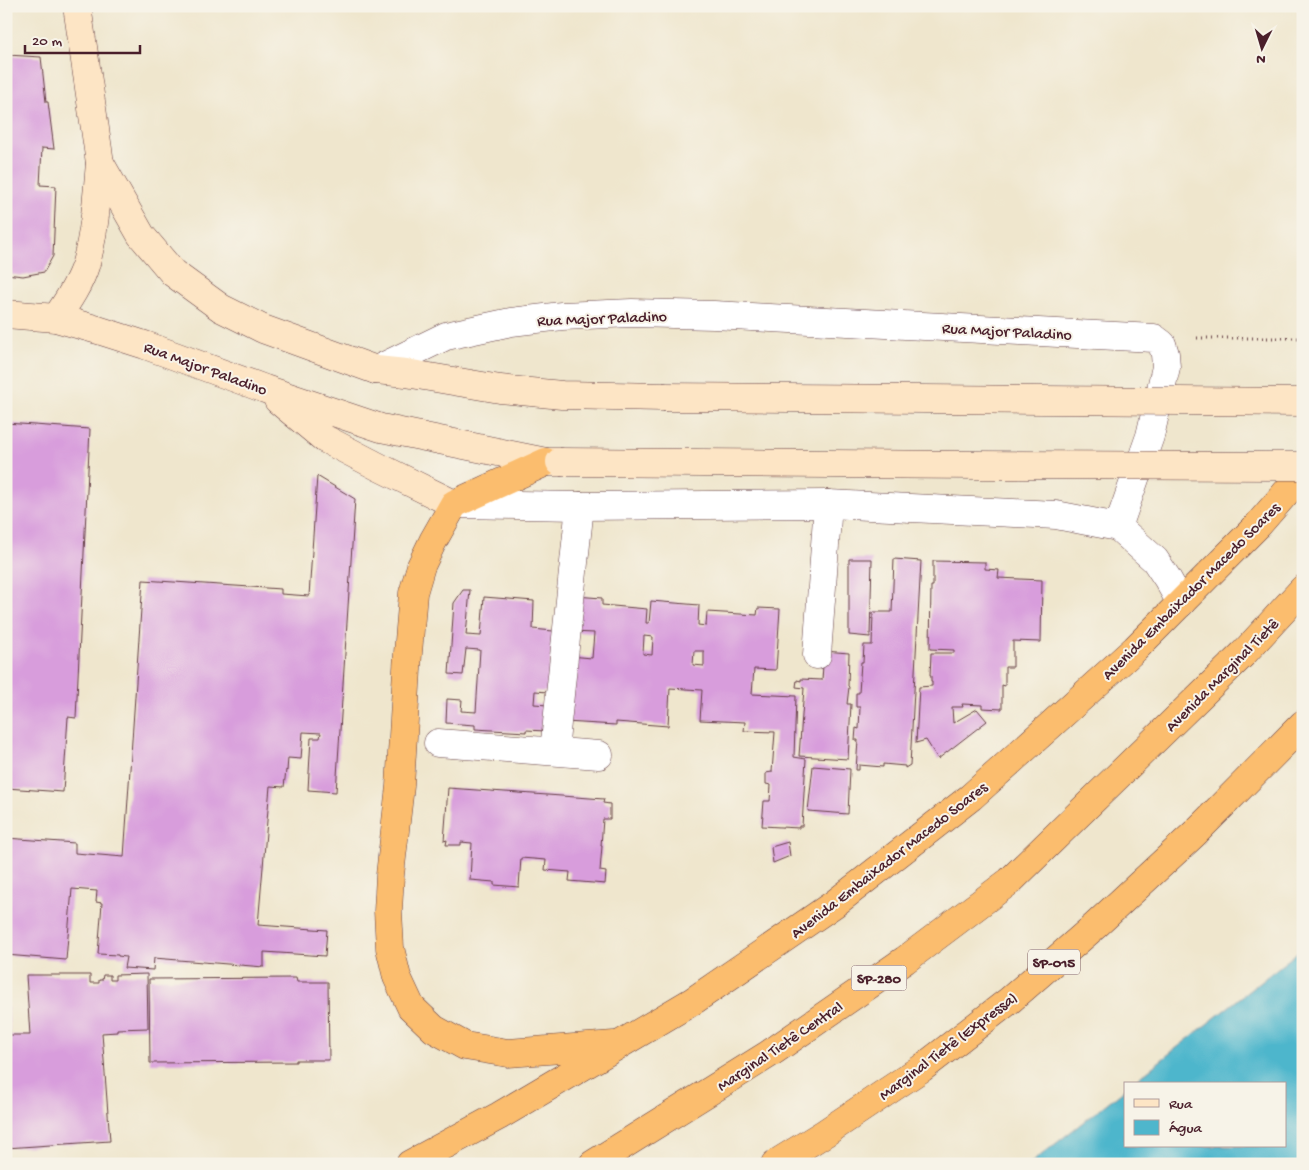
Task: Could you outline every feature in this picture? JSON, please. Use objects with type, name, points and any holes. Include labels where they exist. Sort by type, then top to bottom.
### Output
[{"type":"highway","points":[[553,462],[454,504],[421,566],[413,593],[408,653],[400,786],[390,875],[388,911],[390,948],[397,977],[411,1007],[434,1030],[465,1046],[508,1053],[620,1044]]},
{"type":"highway","name":"Avenida Embaixador Macedo Soares","points":[[410,1164],[500,1116],[693,1001],[834,904],[971,797],[1135,649],[1258,525],[1303,473]]},
{"type":"highway","name":"Avenida Marginal Tietê","points":[[1137,758],[1243,654],[1303,589]]},
{"type":"highway","name":"Marginal Tietê (Expressa)","points":[[775,1164],[922,1068],[1010,1000],[1096,926],[1194,834],[1303,724]]},
{"type":"highway","name":"Marginal Tietê Central","points":[[593,1164],[769,1054],[920,948],[1010,881],[1137,758]]},
{"type":"main road","points":[[56,318],[72,294],[86,264],[96,210],[100,163],[77,6]]},
{"type":"main road","points":[[100,163],[142,235],[173,273],[221,308],[263,329],[376,370],[406,373],[500,389],[562,396],[1303,402]]},
{"type":"main road","name":"Rua Major Paladino","points":[[6,314],[56,318],[145,345],[265,389],[381,428],[553,462],[1303,466]]},
{"type":"main road","points":[[265,389],[325,439],[379,468],[454,504]]},
{"type":"street","name":"Rua Major Paladino","points":[[376,370],[446,336],[511,322],[562,316],[614,314],[714,315],[1154,338]]},
{"type":"street","points":[[1118,527],[1150,436],[1166,367],[1162,344],[1154,338]]},
{"type":"street","points":[[454,504],[580,506],[828,504],[1056,515],[1118,527],[1155,560],[1181,602]]},
{"type":"street","points":[[816,656],[828,504]]},
{"type":"street","points":[[554,751],[580,506]]},
{"type":"street","points":[[438,742],[599,755]]},
{"type":"path","points":[[1154,338],[1303,338]]},
{"type":"water","points":[[1303,946],[1303,1164],[1030,1164],[1124,1090],[1124,1148],[1286,1148],[1286,1082],[1134,1082],[1293,956]]},
{"type":"building","points":[[7,55],[41,57],[54,149],[42,148],[40,185],[56,186],[53,256],[44,272],[23,276],[6,274],[6,99],[9,100]]},
{"type":"building","points":[[6,423],[90,429],[76,718],[68,717],[63,792],[6,788]]},
{"type":"building","points":[[317,476],[355,499],[336,792],[308,790],[311,738],[320,738],[321,733],[303,732],[301,759],[288,758],[284,787],[270,786],[258,925],[327,930],[325,956],[264,952],[264,967],[154,958],[153,970],[124,968],[126,957],[98,954],[102,903],[96,902],[97,891],[72,889],[66,960],[6,955],[6,838],[75,843],[75,853],[124,857],[143,580],[281,589],[281,594],[309,596]]},
{"type":"building","points":[[849,559],[872,559],[870,637],[849,635]]},
{"type":"building","points":[[894,559],[921,561],[910,765],[905,768],[905,766],[883,764],[883,767],[859,765],[859,770],[856,770],[858,740],[855,740],[856,728],[859,729],[860,707],[856,707],[856,693],[859,693],[864,645],[872,645],[873,612],[892,612]]},
{"type":"building","points":[[933,561],[985,562],[985,569],[999,570],[998,578],[1042,580],[1041,642],[1013,641],[1013,667],[1005,667],[1005,686],[1002,685],[1002,709],[962,704],[963,707],[952,707],[953,723],[977,709],[987,721],[938,759],[926,740],[916,743],[919,687],[932,686],[930,676],[931,653],[954,653],[954,650],[930,649]]},
{"type":"building","points":[[463,590],[470,590],[466,635],[481,636],[484,597],[534,601],[533,629],[553,631],[548,692],[535,691],[534,704],[548,705],[546,731],[526,730],[526,732],[475,729],[475,725],[446,723],[447,699],[462,700],[461,711],[476,712],[480,650],[466,649],[463,675],[449,674],[454,603]]},
{"type":"building","points":[[575,596],[602,598],[602,605],[647,609],[646,623],[649,623],[651,601],[699,605],[698,625],[706,626],[707,612],[757,615],[758,608],[780,609],[776,670],[754,669],[752,694],[796,696],[794,757],[806,759],[802,826],[799,826],[799,828],[762,826],[764,801],[770,801],[771,785],[766,784],[766,773],[772,772],[775,732],[744,731],[745,722],[700,720],[702,690],[670,688],[668,726],[616,722],[616,725],[565,722],[570,656],[592,658],[594,633],[573,632]],"holes":[[[644,636],[653,637],[652,655],[643,654]],[[694,651],[704,651],[704,666],[693,665]]]},
{"type":"building","points":[[824,651],[849,653],[847,704],[851,704],[848,759],[799,756],[804,688],[796,687],[797,680],[822,680]]},
{"type":"building","points":[[813,766],[850,769],[848,814],[808,811]]},
{"type":"building","points":[[448,788],[604,799],[603,803],[610,804],[610,819],[603,819],[601,846],[600,871],[606,872],[605,884],[569,881],[570,872],[545,870],[546,860],[521,858],[519,887],[494,885],[494,882],[470,880],[472,843],[461,842],[461,845],[446,845],[447,840],[444,841]]},
{"type":"building","points":[[788,842],[790,856],[773,863],[771,847]]},
{"type":"building","points":[[147,974],[148,1028],[117,1029],[117,1032],[102,1033],[110,1141],[6,1148],[6,1008],[8,1008],[10,1035],[30,1035],[26,975],[90,975],[90,983],[99,983],[103,975],[110,975],[110,980],[115,980],[115,975]]},
{"type":"building","points":[[296,978],[297,982],[328,982],[329,1060],[150,1063],[149,979]]}]
